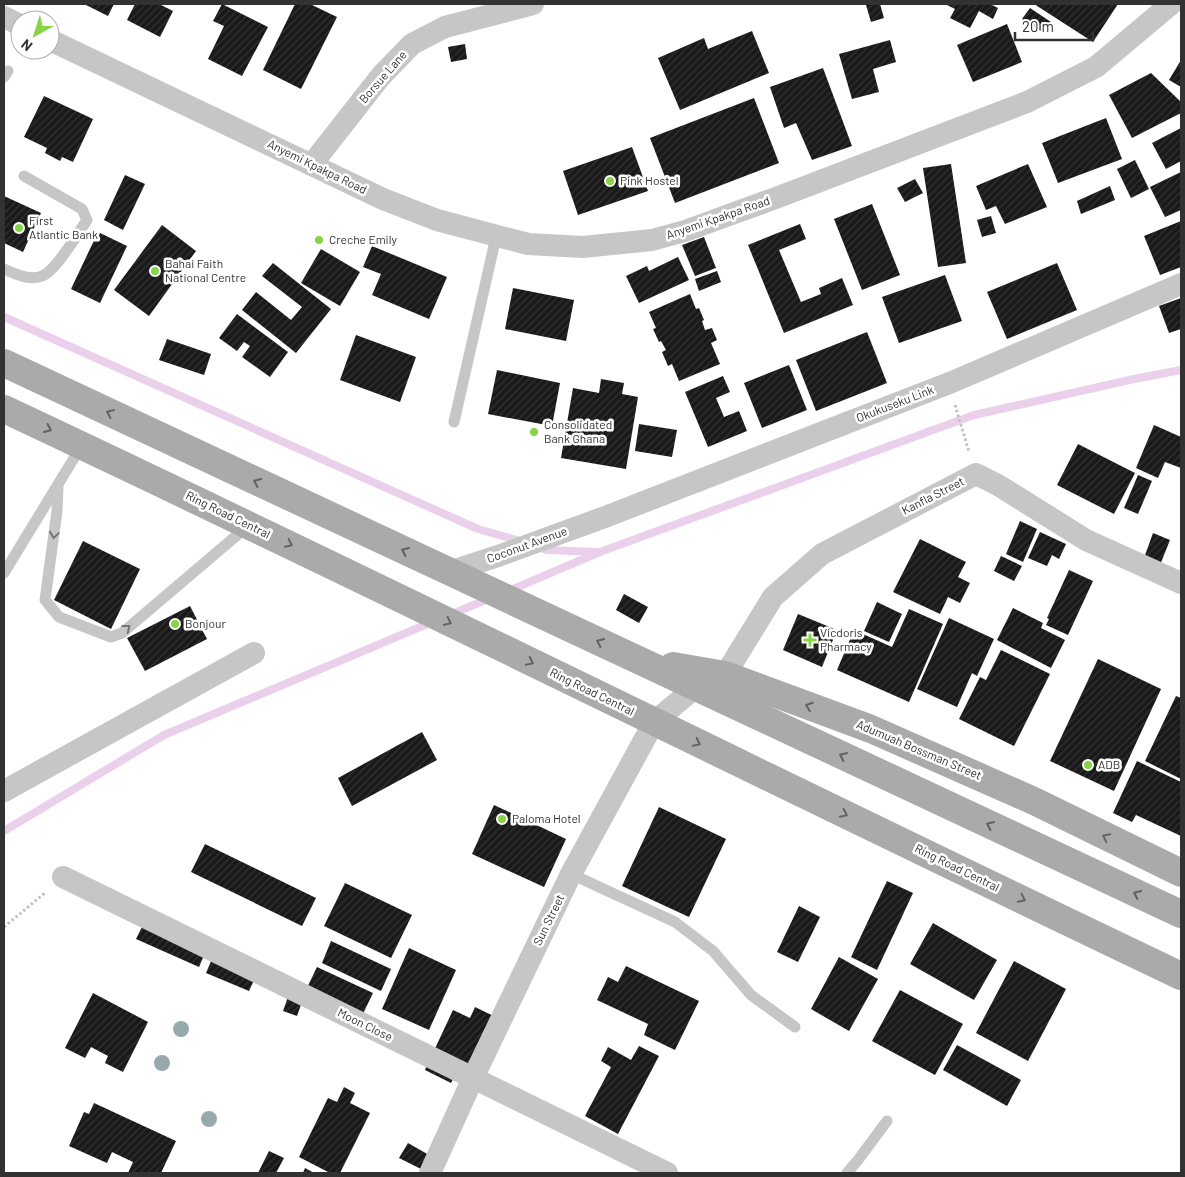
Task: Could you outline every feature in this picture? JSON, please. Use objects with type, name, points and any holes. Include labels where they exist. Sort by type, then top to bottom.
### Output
[{"type":"main road","points":[[4,363],[1181,914]]},
{"type":"main road","name":"Ring Road Central","points":[[4,408],[1181,976]]},
{"type":"main road","name":"Adumuah Bossman Street","points":[[645,662],[725,675],[871,729],[1034,801],[1181,873]]},
{"type":"street","name":"Borsue Lane","points":[[312,164],[381,76],[412,44],[445,27],[533,4]]},
{"type":"street","name":"Anyemi Kpakpa Road","points":[[60,45],[383,199],[437,220],[528,244],[583,247],[652,240],[685,230],[859,167],[1027,102],[1096,67],[1171,4]]},
{"type":"street","name":"Okukuseku Link","points":[[605,517],[952,382],[1181,284]]},
{"type":"street","name":"Kanfla Street","points":[[725,675],[773,597],[822,554],[976,474],[998,485],[1086,540],[1181,583]]},
{"type":"street","name":"Coconut Avenue","points":[[458,576],[498,556],[605,517]]},
{"type":"street","points":[[4,791],[254,653]]},
{"type":"street","name":"Sun Street","points":[[430,1173],[473,1078],[571,874],[654,722],[696,687]]},
{"type":"street","name":"Moon Close","points":[[63,877],[667,1173]]},
{"type":"lane","points":[[4,269],[21,277],[42,276],[57,263],[87,220],[82,209],[24,176]]},
{"type":"lane","points":[[454,422],[496,237]]},
{"type":"lane","points":[[4,573],[82,446]]},
{"type":"lane","points":[[58,487],[57,511],[45,600],[59,617],[111,638],[122,633],[249,525]]},
{"type":"lane","points":[[571,874],[675,922],[714,951],[751,994],[795,1027]]},
{"type":"lane","points":[[847,1173],[887,1121]]},
{"type":"path","points":[[952,396],[971,460]]},
{"type":"path","points":[[4,928],[63,877]]},
{"type":"building","points":[[84,4],[114,4],[108,16]]},
{"type":"building","points":[[135,4],[159,4],[173,11],[160,37],[127,20]]},
{"type":"building","points":[[222,4],[268,27],[242,76],[208,59],[224,26],[213,21]]},
{"type":"building","points":[[295,4],[310,4],[337,17],[301,89],[263,70]]},
{"type":"building","points":[[880,4],[884,18],[871,22],[866,5]]},
{"type":"building","points":[[945,4],[990,4],[998,8],[993,19],[979,11],[970,28],[950,18],[955,9]]},
{"type":"building","points":[[1034,4],[1118,4],[1093,42]]},
{"type":"building","points":[[1030,8],[1051,22],[1044,33],[1022,19]]},
{"type":"building","points":[[1007,24],[1022,62],[973,82],[957,45]]},
{"type":"building","points":[[752,31],[769,73],[680,110],[658,58],[704,38],[708,49]]},
{"type":"building","points":[[890,40],[896,62],[873,69],[879,92],[852,99],[839,54]]},
{"type":"building","points":[[465,44],[467,59],[451,62],[448,47]]},
{"type":"building","points":[[1181,60],[1181,87],[1169,80]]},
{"type":"building","points":[[823,68],[852,146],[812,160],[796,123],[784,128],[770,87]]},
{"type":"building","points":[[1151,73],[1181,102],[1181,113],[1132,138],[1109,95]]},
{"type":"building","points":[[44,96],[93,119],[73,162],[62,157],[60,161],[45,153],[47,148],[24,137]]},
{"type":"building","points":[[754,98],[779,163],[675,203],[650,138]]},
{"type":"building","points":[[1106,118],[1122,159],[1058,183],[1042,143]]},
{"type":"building","points":[[1181,128],[1181,161],[1166,169],[1152,143]]},
{"type":"building","points":[[632,147],[648,191],[578,215],[563,171]]},
{"type":"building","points":[[1135,160],[1149,189],[1131,198],[1117,169]]},
{"type":"building","points":[[951,164],[966,263],[938,267],[923,168]]},
{"type":"building","points":[[1028,164],[1047,207],[1005,224],[996,206],[986,210],[976,186]]},
{"type":"building","points":[[1181,172],[1181,210],[1165,217],[1150,187]]},
{"type":"building","points":[[125,175],[145,184],[123,230],[104,220]]},
{"type":"building","points":[[915,179],[923,193],[905,202],[897,188]]},
{"type":"building","points":[[1110,186],[1115,200],[1081,214],[1077,201]]},
{"type":"building","name":"First Atlantic Bank","points":[[4,196],[41,213],[23,252],[4,243]]},
{"type":"building","points":[[872,204],[900,275],[862,290],[834,219]]},
{"type":"building","points":[[991,216],[996,233],[982,237],[977,220]]},
{"type":"building","points":[[1181,221],[1181,267],[1160,275],[1144,236]]},
{"type":"building","points":[[800,224],[806,239],[779,250],[801,302],[821,294],[819,288],[842,278],[853,305],[784,333],[748,245]]},
{"type":"building","name":"Bahai Faith National Centre","points":[[162,225],[196,251],[149,316],[114,290]]},
{"type":"building","points":[[98,232],[127,246],[100,303],[71,289]]},
{"type":"building","points":[[704,237],[716,268],[695,276],[682,245]]},
{"type":"building","points":[[372,246],[447,277],[429,319],[372,295],[381,274],[363,267]]},
{"type":"building","points":[[321,249],[360,272],[340,306],[301,283]]},
{"type":"building","points":[[678,257],[689,280],[639,303],[626,276],[647,266],[649,271]]},
{"type":"building","points":[[273,263],[331,309],[296,353],[242,310],[256,292],[291,320],[302,307],[262,276]]},
{"type":"building","points":[[1057,263],[1077,310],[1007,339],[987,292]]},
{"type":"building","points":[[717,271],[721,282],[699,291],[695,279]]},
{"type":"building","points":[[945,275],[962,321],[899,343],[882,297]]},
{"type":"building","points":[[513,288],[574,300],[566,341],[505,329]]},
{"type":"building","points":[[690,294],[696,309],[699,308],[704,320],[702,321],[705,330],[712,328],[717,340],[711,343],[720,364],[679,381],[672,364],[668,366],[662,352],[666,350],[661,341],[659,342],[653,329],[656,328],[649,312]]},
{"type":"building","points":[[1181,298],[1181,329],[1169,333],[1159,306]]},
{"type":"building","points":[[237,314],[288,352],[270,377],[242,357],[250,346],[244,342],[237,351],[219,338]]},
{"type":"building","points":[[867,332],[887,383],[816,411],[796,360]]},
{"type":"building","points":[[356,335],[416,357],[400,402],[340,380]]},
{"type":"building","points":[[167,339],[211,354],[204,375],[159,360]]},
{"type":"building","points":[[789,365],[807,410],[762,428],[744,383]]},
{"type":"building","points":[[497,370],[560,383],[552,426],[488,414]]},
{"type":"building","points":[[723,376],[730,392],[716,398],[724,417],[739,411],[747,431],[708,447],[685,392]]},
{"type":"building","points":[[601,379],[624,383],[622,394],[638,397],[626,469],[561,458],[573,388],[599,393]]},
{"type":"building","points":[[639,424],[677,430],[672,457],[635,451]]},
{"type":"building","points":[[1154,425],[1181,437],[1181,468],[1165,462],[1158,478],[1136,468]]},
{"type":"building","points":[[1078,444],[1135,473],[1114,514],[1057,485]]},
{"type":"building","points":[[1138,475],[1152,481],[1138,514],[1124,508]]},
{"type":"building","points":[[1020,521],[1037,529],[1023,562],[1006,554]]},
{"type":"building","points":[[1040,532],[1066,544],[1059,559],[1052,555],[1047,566],[1028,558]]},
{"type":"building","points":[[1153,533],[1170,540],[1160,565],[1144,558]]},
{"type":"building","points":[[920,539],[966,562],[958,577],[970,583],[960,603],[948,597],[940,614],[893,592]]},
{"type":"building","points":[[83,541],[140,569],[111,629],[54,600]]},
{"type":"building","points":[[1001,556],[1022,566],[1014,581],[994,571]]},
{"type":"building","points":[[1069,570],[1093,581],[1068,635],[1046,625],[1049,619],[1047,618]]},
{"type":"building","points":[[624,594],[648,607],[639,623],[616,610]]},
{"type":"building","points":[[877,602],[902,614],[889,642],[864,631]]},
{"type":"building","points":[[190,606],[207,639],[145,671],[127,638]]},
{"type":"building","points":[[1013,608],[1043,623],[1041,628],[1065,640],[1051,668],[997,640]]},
{"type":"building","points":[[909,609],[943,624],[909,702],[837,670],[854,630],[892,647]]},
{"type":"building","name":"Vicdoris Pharmacy","points":[[798,614],[837,630],[822,667],[783,650]]},
{"type":"building","points":[[949,618],[994,639],[977,676],[972,673],[957,707],[917,689]]},
{"type":"building","points":[[1001,650],[1050,674],[1014,746],[959,719],[980,677],[986,680]]},
{"type":"building","points":[[1098,659],[1161,689],[1114,791],[1050,761]]},
{"type":"building","points":[[1176,696],[1181,698],[1181,779],[1145,761]]},
{"type":"building","points":[[422,732],[437,760],[352,806],[338,778]]},
{"type":"building","points":[[1137,761],[1181,782],[1181,836],[1136,815],[1132,822],[1113,813]]},
{"type":"building","points":[[494,805],[566,839],[544,887],[472,854]]},
{"type":"building","points":[[659,807],[726,839],[689,917],[622,886]]},
{"type":"building","points":[[205,844],[316,898],[302,926],[191,872]]},
{"type":"building","points":[[887,881],[913,893],[877,970],[851,957]]},
{"type":"building","points":[[345,883],[412,915],[391,958],[324,926]]},
{"type":"building","points":[[799,906],[820,917],[798,962],[777,952]]},
{"type":"building","points":[[933,923],[997,960],[974,1000],[910,964]]},
{"type":"building","points":[[143,925],[205,953],[199,967],[136,939]]},
{"type":"building","points":[[331,941],[391,969],[381,991],[322,963]]},
{"type":"building","points":[[409,948],[456,970],[429,1030],[382,1009]]},
{"type":"building","points":[[839,957],[878,979],[849,1031],[811,1009]]},
{"type":"building","points":[[212,959],[255,978],[249,991],[206,973]]},
{"type":"building","points":[[1014,961],[1066,989],[1028,1061],[976,1033]]},
{"type":"building","points":[[626,966],[699,1001],[675,1050],[644,1035],[648,1024],[597,1000],[608,977],[618,982]]},
{"type":"building","points":[[317,967],[373,993],[360,1020],[304,994]]},
{"type":"building","points":[[900,990],[963,1024],[935,1075],[872,1041]]},
{"type":"building","points":[[93,993],[148,1022],[123,1072],[105,1063],[108,1056],[91,1047],[85,1058],[65,1048]]},
{"type":"building","points":[[289,994],[303,999],[297,1016],[283,1011]]},
{"type":"building","points":[[475,1007],[508,1023],[479,1084],[456,1073],[451,1083],[425,1070],[453,1010],[470,1018]]},
{"type":"building","points":[[957,1045],[1021,1080],[1007,1106],[943,1070]]},
{"type":"building","points":[[639,1046],[659,1056],[618,1134],[585,1116],[611,1067],[601,1061],[608,1047],[631,1060]]},
{"type":"building","points":[[344,1087],[355,1093],[350,1103],[370,1113],[340,1173],[330,1173],[299,1157],[328,1098],[337,1102]]},
{"type":"building","points":[[94,1103],[176,1141],[161,1173],[128,1173],[133,1162],[112,1152],[107,1163],[69,1146],[84,1112],[89,1114]]},
{"type":"building","points":[[408,1143],[429,1155],[421,1169],[399,1158]]},
{"type":"building","points":[[269,1151],[284,1158],[276,1173],[258,1173]]},
{"type":"building","points":[[305,1168],[314,1173],[303,1173]]},
{"type":"waterway","points":[[4,317],[478,529],[520,541]]},
{"type":"waterway","points":[[508,591],[600,552],[974,415],[1181,370]]},
{"type":"waterway","points":[[538,547],[547,550],[596,552]]},
{"type":"waterway","points":[[450,615],[490,598]]},
{"type":"waterway","points":[[4,831],[164,735],[432,622]]},
{"type":"place","name":"Pink Hostel","points":[[610,181]]},
{"type":"place","name":"First Atlantic Bank","points":[[19,228]]},
{"type":"place","name":"Creche Emily","points":[[319,240]]},
{"type":"place","name":"Bahai Faith National Centre","points":[[155,271]]},
{"type":"place","name":"Consolidated Bank Ghana","points":[[534,432]]},
{"type":"place","name":"Bonjour","points":[[175,624]]},
{"type":"place","name":"Vicdoris Pharmacy","points":[[810,640]]},
{"type":"place","name":"ADB","points":[[1088,765]]},
{"type":"place","name":"Paloma Hotel","points":[[502,819]]}]
